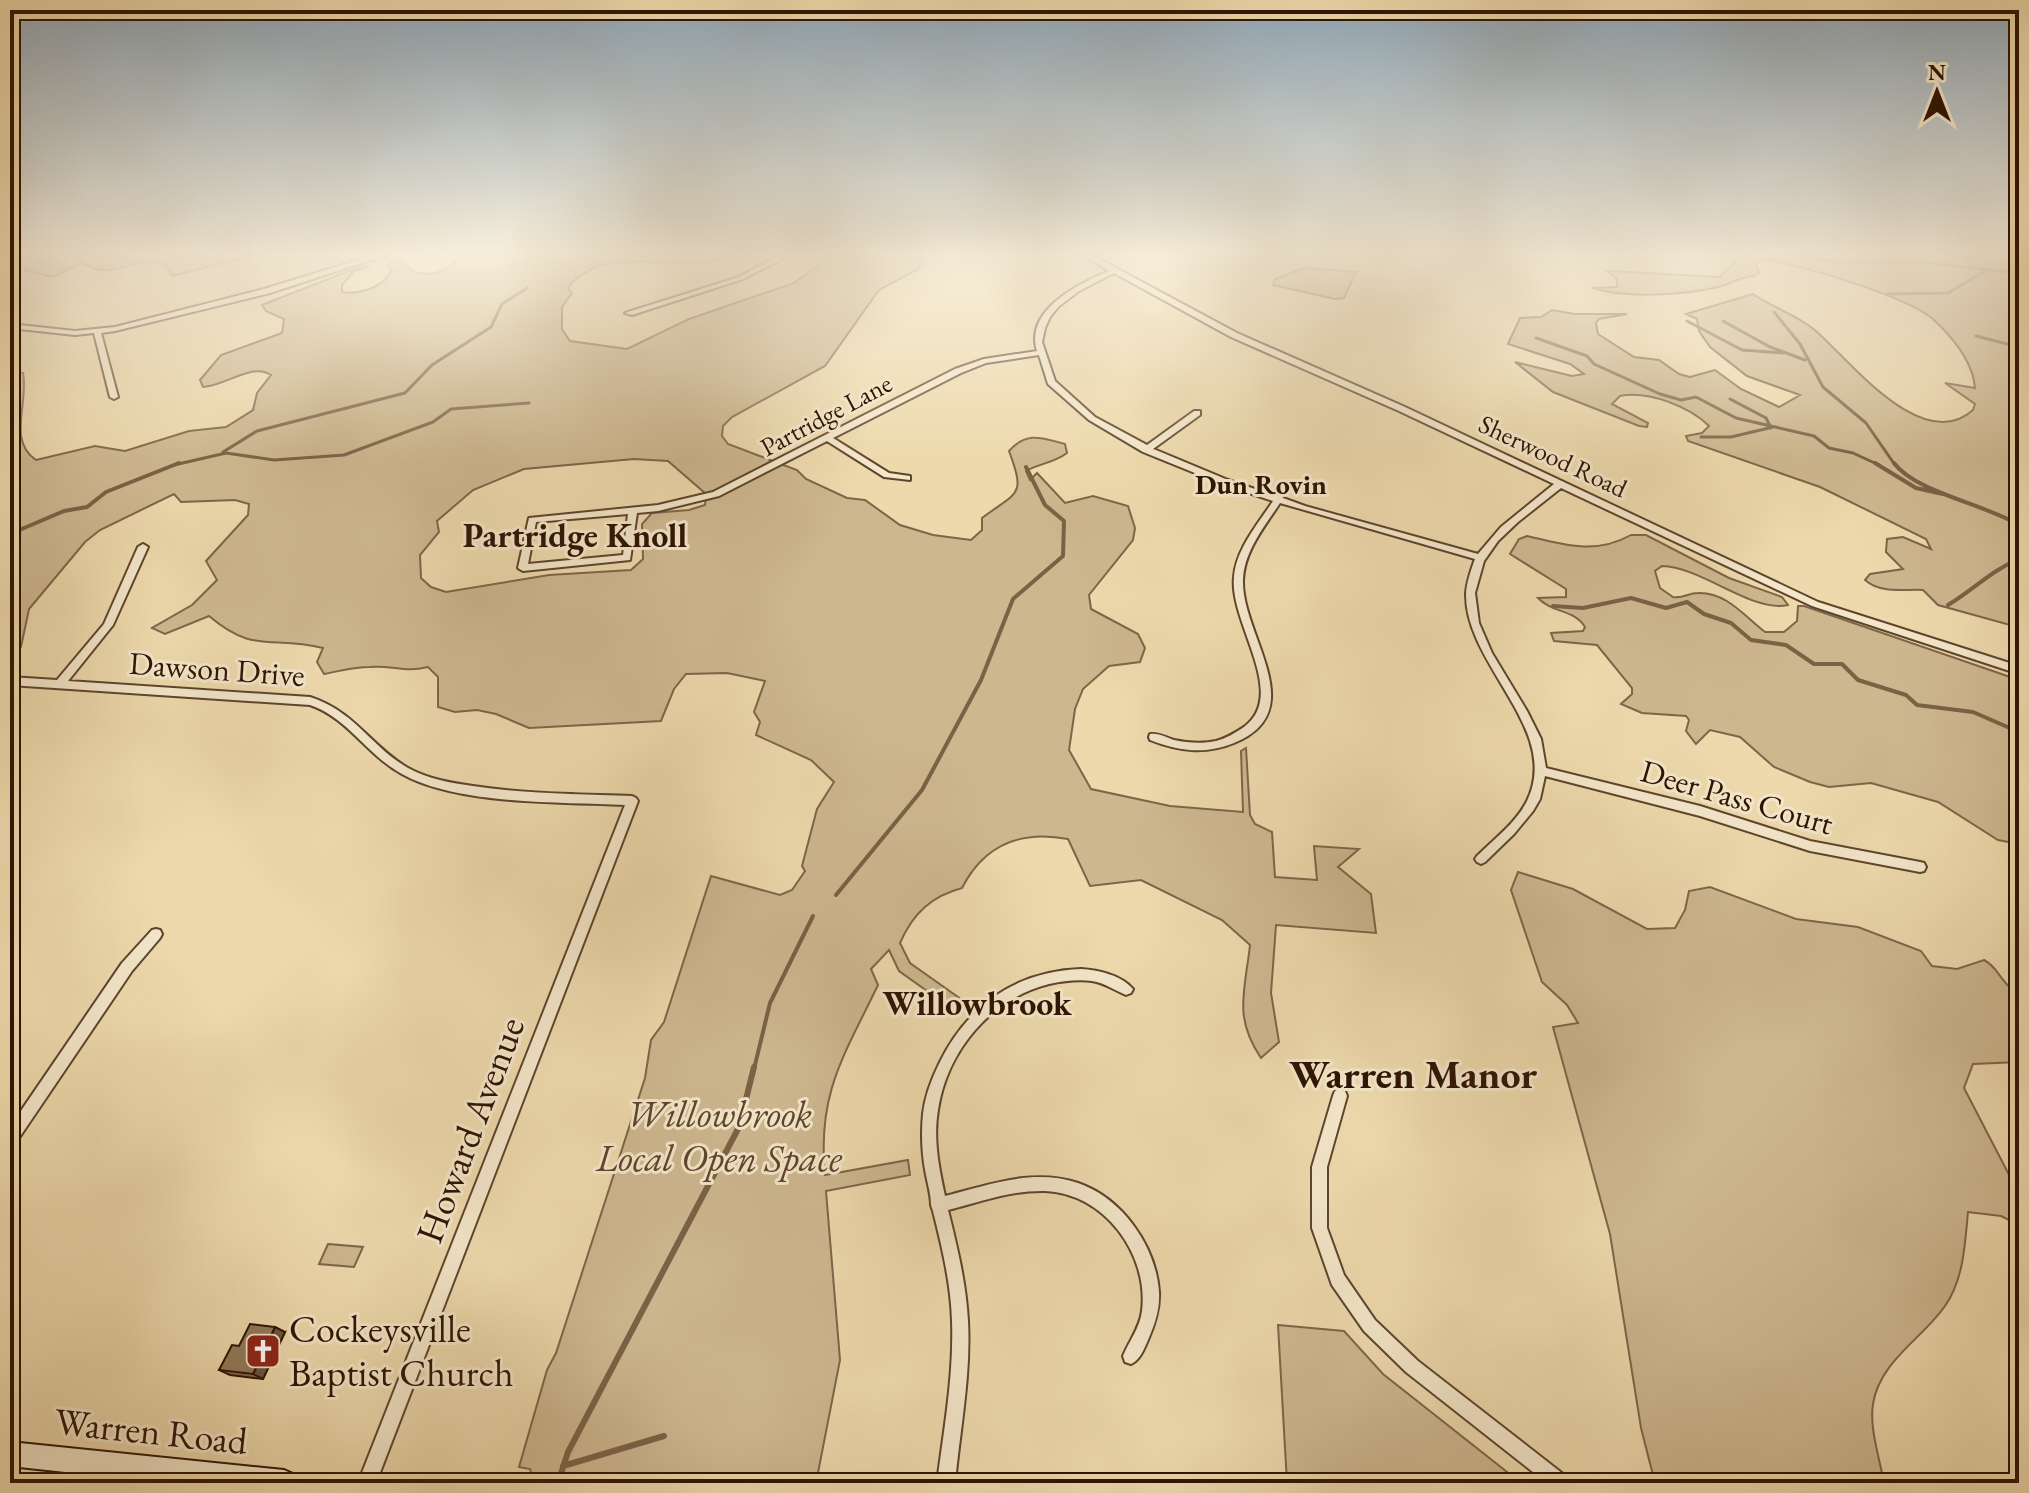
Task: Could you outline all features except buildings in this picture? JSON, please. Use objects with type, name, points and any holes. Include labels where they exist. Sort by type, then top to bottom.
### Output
[{"type":"street","points":[[10,326],[97,332],[140,322]]},
{"type":"street","points":[[1046,322],[1040,330],[1038,353],[1043,371],[1060,394],[1093,420],[1146,450],[1201,474],[1481,558]]},
{"type":"street","name":"Sherwood Road","points":[[1209,322],[1815,604],[2019,670]]},
{"type":"street","points":[[97,332],[114,397]]},
{"type":"street","name":"Partridge Lane","points":[[633,511],[627,558],[523,568],[532,520],[633,511],[716,494],[971,365],[1038,353]]},
{"type":"street","points":[[1146,450],[1197,413]]},
{"type":"street","points":[[829,439],[887,475],[907,478]]},
{"type":"street","points":[[1481,859],[1527,810],[1541,771],[1528,724],[1475,627],[1471,592],[1481,558],[1495,539],[1559,485]]},
{"type":"street","points":[[1154,737],[1176,746],[1210,747],[1243,734],[1264,713],[1268,687],[1241,609],[1237,581],[1246,553],[1279,498]]},
{"type":"street","points":[[60,684],[108,625],[143,547]]},
{"type":"street","name":"Dawson Drive","points":[[10,681],[310,701],[332,709],[392,764],[429,782],[466,789],[632,801]]},
{"type":"street","name":"Deer Pass Court","points":[[1541,771],[1700,811],[1810,846],[1920,867]]},
{"type":"street","name":"Howard Avenue","points":[[367,1483],[632,801]]},
{"type":"street","points":[[10,1139],[127,967],[156,934]]},
{"type":"street","points":[[946,1483],[961,1342],[953,1262],[938,1205],[927,1135],[930,1103],[937,1078],[966,1028],[1006,995],[1051,978],[1089,973],[1110,978],[1126,989]]},
{"type":"street","points":[[1340,1096],[1324,1134],[1318,1190],[1328,1254],[1355,1310],[1401,1359],[1561,1483]]},
{"type":"street","points":[[938,1205],[1033,1183],[1061,1185],[1084,1194],[1110,1211],[1144,1259],[1150,1288],[1150,1310],[1144,1333],[1131,1356]]},
{"type":"street","name":"Warren Road","points":[[10,1454],[232,1480],[284,1483]]},
{"type":"green space","name":"Willowbrook Local Open Space","points":[[284,322],[562,322],[562,329],[570,341],[627,349],[683,322],[856,322],[825,366],[732,417],[723,426],[722,436],[728,444],[797,470],[806,479],[847,498],[865,500],[900,525],[933,535],[971,540],[982,530],[982,518],[1015,492],[1017,477],[1009,451],[1029,438],[1065,444],[1067,453],[1026,471],[1030,480],[1037,473],[1065,503],[1093,496],[1128,506],[1135,528],[1133,540],[1089,595],[1091,609],[1138,634],[1145,648],[1140,662],[1109,666],[1083,689],[1075,709],[1069,750],[1091,789],[1170,806],[1243,812],[1241,751],[1246,748],[1250,815],[1255,824],[1272,832],[1275,877],[1317,880],[1314,846],[1359,849],[1338,867],[1371,894],[1376,933],[1276,925],[1271,993],[1279,1042],[1261,1058],[1252,1043],[1244,1016],[1250,945],[1222,920],[1141,880],[1090,886],[1068,839],[1035,837],[1006,844],[981,861],[962,888],[941,896],[917,915],[900,943],[910,963],[968,1004],[958,1013],[899,971],[889,950],[871,969],[878,985],[844,1055],[829,1098],[825,1121],[825,1175],[908,1160],[910,1175],[826,1191],[840,1360],[816,1483],[534,1483],[530,1469],[519,1467],[547,1370],[556,1353],[645,1078],[651,1040],[664,1022],[711,876],[780,895],[792,890],[805,871],[802,866],[817,809],[834,782],[811,760],[756,735],[760,722],[754,712],[765,681],[727,673],[686,674],[674,689],[661,721],[529,728],[496,714],[477,710],[455,712],[438,707],[438,677],[428,667],[364,667],[324,674],[317,662],[323,648],[252,640],[239,636],[209,616],[165,634],[152,628],[192,605],[217,580],[206,561],[248,515],[249,504],[235,500],[181,502],[174,494],[100,530],[85,542],[29,609],[21,647],[10,654],[10,371],[23,373],[21,432],[27,452],[36,460],[95,446],[125,451],[189,431],[226,427],[253,410],[257,393],[271,375],[256,371],[203,387],[200,380],[221,355],[282,333]],"holes":[[[634,459],[668,461],[706,494],[705,505],[689,510],[652,513],[642,524],[643,559],[631,570],[549,575],[446,592],[431,587],[421,578],[420,555],[439,532],[437,521],[473,490],[524,469]]]},
{"type":"green space","points":[[1518,322],[1597,322],[1598,334],[1634,357],[1659,360],[1679,374],[1690,377],[1715,370],[1741,389],[1779,407],[1800,395],[1747,376],[1710,347],[1699,331],[1697,322],[1803,322],[1889,399],[1911,413],[1932,421],[1953,421],[1973,410],[1975,404],[1945,383],[1975,388],[1966,360],[1936,322],[2019,322],[2019,622],[2010,625],[1938,605],[1923,590],[1892,590],[1865,580],[1870,574],[1903,569],[1886,552],[1887,539],[1903,537],[1931,549],[1926,539],[1820,487],[1688,441],[1686,436],[1702,433],[1709,426],[1691,412],[1668,402],[1631,395],[1620,396],[1612,404],[1648,423],[1647,427],[1553,392],[1515,362],[1572,376],[1584,374],[1570,364],[1508,344]]},
{"type":"green space","points":[[1631,535],[1646,535],[1729,578],[1782,597],[1788,605],[1774,606],[1677,568],[1662,566],[1655,571],[1660,588],[1673,597],[1698,593],[1718,597],[1735,606],[1765,632],[1784,632],[1797,621],[1798,606],[1804,606],[2019,680],[2019,844],[1998,840],[1938,802],[1871,783],[1829,787],[1810,782],[1774,767],[1740,737],[1710,730],[1696,744],[1686,731],[1689,720],[1686,716],[1642,713],[1621,704],[1632,694],[1632,688],[1597,645],[1554,641],[1551,633],[1583,631],[1585,627],[1575,617],[1538,598],[1566,597],[1566,589],[1510,554],[1519,539],[1527,536],[1567,545],[1592,546],[1605,545]]},
{"type":"green space","points":[[1518,872],[1573,889],[1647,929],[1675,928],[1685,910],[1689,891],[1710,887],[1796,919],[1858,927],[1921,951],[1932,966],[1957,969],[1984,960],[2008,986],[2019,992],[2019,1062],[1973,1064],[1964,1088],[2019,1194],[2019,1225],[2001,1216],[1968,1212],[1962,1260],[1951,1295],[1936,1318],[1893,1363],[1877,1389],[1872,1423],[1884,1483],[1655,1483],[1641,1428],[1610,1234],[1553,1027],[1578,1023],[1567,1005],[1542,982],[1511,890]]},
{"type":"green space","points":[[328,1244],[363,1247],[354,1267],[319,1264]]},
{"type":"green space","points":[[1278,1325],[1344,1331],[1383,1374],[1521,1483],[1287,1483]]},
{"type":"waterway","points":[[223,452],[257,431],[405,393],[432,365],[491,327],[494,322]]},
{"type":"waterway","points":[[1688,322],[1742,350],[1784,353]]},
{"type":"waterway","points":[[1724,322],[1770,347],[1805,360]]},
{"type":"waterway","points":[[1782,322],[1800,344],[1823,387],[1866,423],[1895,465]]},
{"type":"waterway","points":[[1976,336],[2019,347]]},
{"type":"waterway","points":[[1536,338],[1587,356],[1594,364],[1660,394],[1681,400],[1696,397],[1736,418],[1770,426]]},
{"type":"waterway","points":[[1730,399],[1766,418],[1770,426]]},
{"type":"waterway","points":[[174,465],[226,453],[274,460],[344,455],[433,422],[451,409],[529,403]]},
{"type":"waterway","points":[[1770,426],[1814,436],[1829,448],[1853,453],[1876,464]]},
{"type":"waterway","points":[[1701,437],[1731,437],[1769,428]]},
{"type":"waterway","points":[[10,534],[64,511],[87,507],[106,492],[179,463]]},
{"type":"waterway","points":[[1894,463],[1904,473],[1934,490],[2019,525]]},
{"type":"waterway","points":[[1876,464],[1916,488],[1943,494]]},
{"type":"waterway","points":[[836,895],[922,790],[981,680],[1013,599],[1063,556],[1064,521],[1045,505],[1026,467]]},
{"type":"waterway","points":[[1948,605],[2019,559]]},
{"type":"waterway","points":[[1553,606],[1583,608],[1631,598],[1666,608],[1687,602],[1704,614],[1731,623],[1751,640],[1786,645],[1814,664],[1842,664],[1858,680],[1906,695],[1917,705],[1973,712],[2019,732]]},
{"type":"waterway","points":[[754,1069],[770,1003],[813,916]]},
{"type":"waterway","points":[[564,1466],[739,1127],[754,1067]]},
{"type":"waterway","points":[[564,1466],[664,1436]]},
{"type":"waterway","points":[[558,1483],[564,1466]]},
{"type":"place","name":"Cockeysville Baptist Church","points":[[263,1351]]},
{"type":"district","name":"Dun Rovin","points":[[1261,484]]},
{"type":"district","name":"Partridge Knoll","points":[[575,535]]},
{"type":"district","name":"Willowbrook","points":[[977,1003]]},
{"type":"district","name":"Warren Manor","points":[[1413,1074]]}]
